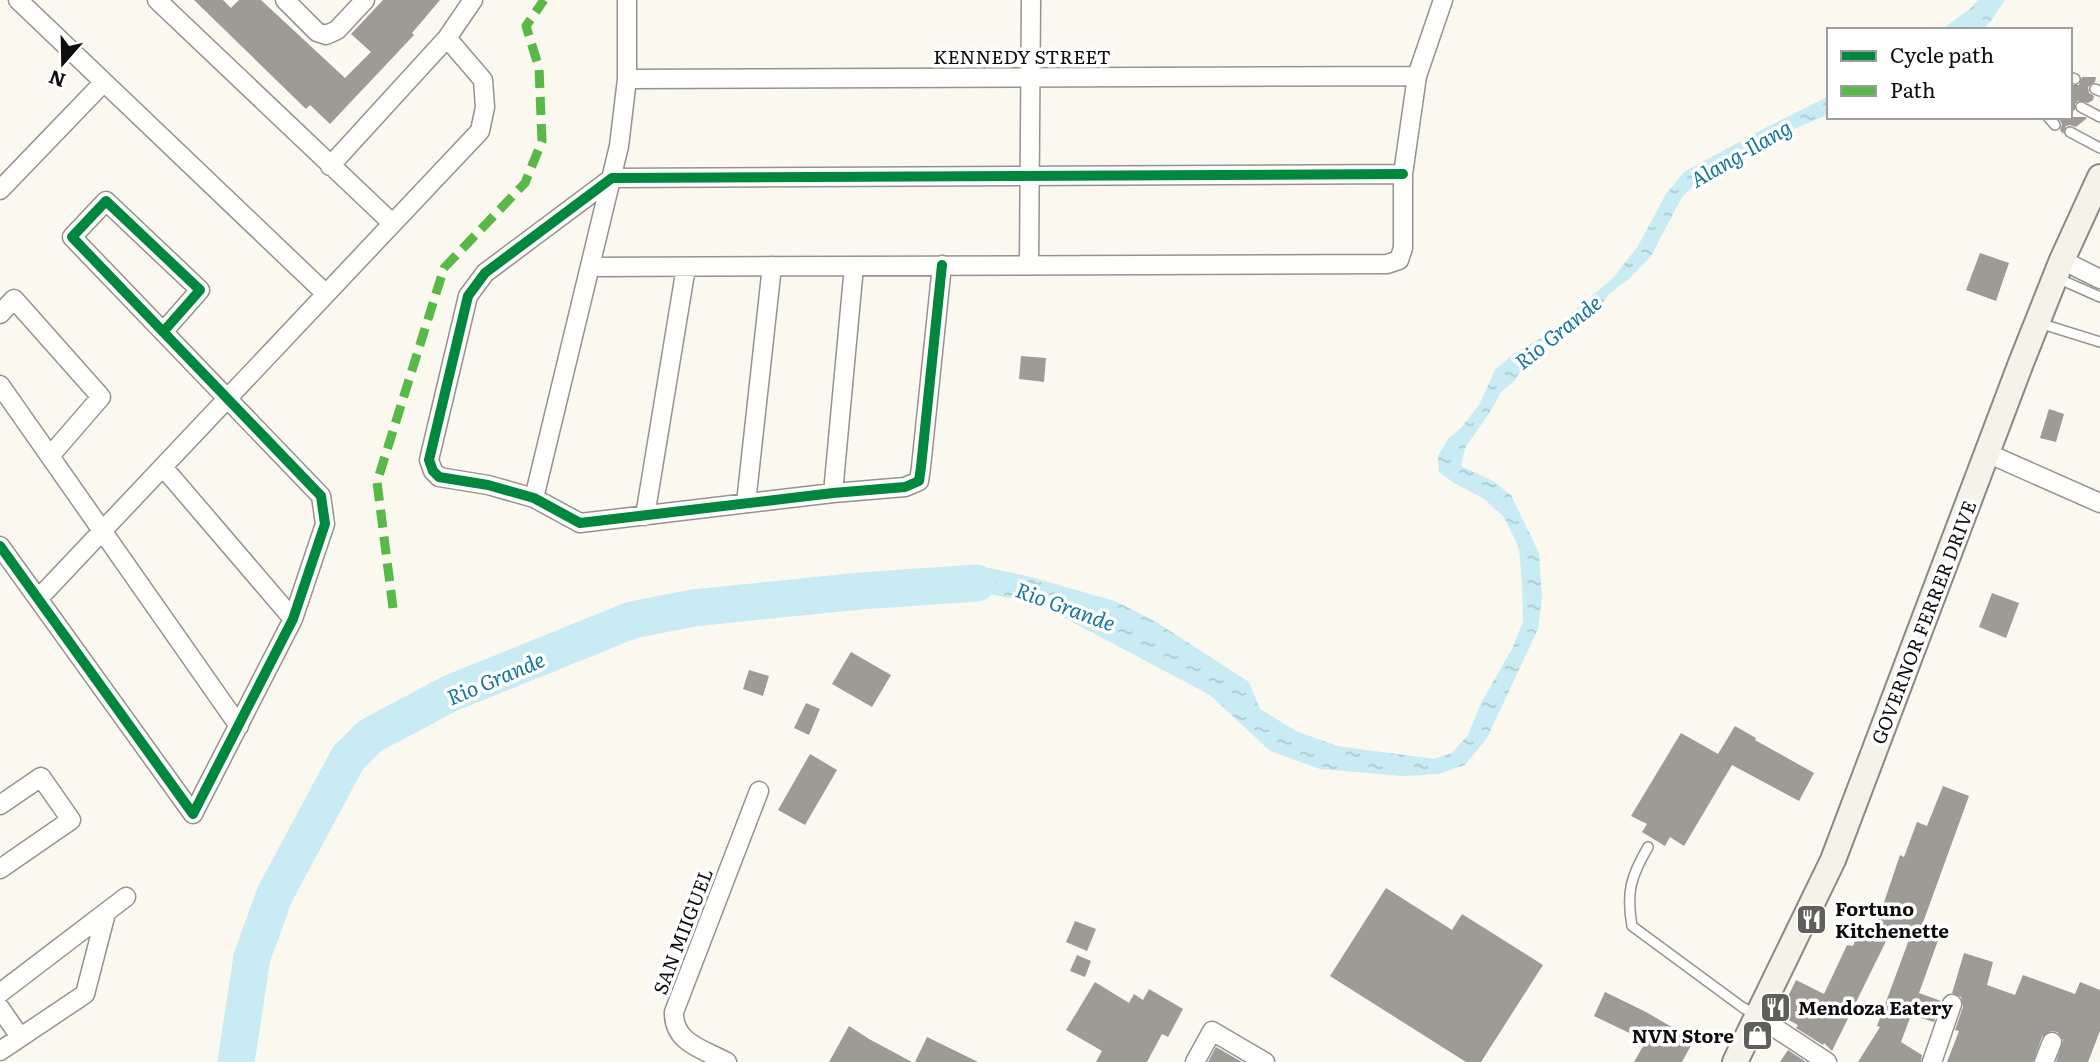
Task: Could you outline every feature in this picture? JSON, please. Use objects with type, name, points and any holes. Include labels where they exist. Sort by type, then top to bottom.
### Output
[{"type":"main road","name":"GOVERNOR FERRER DRIVE","points":[[1735,1062],[1833,860],[2037,322],[2100,177]]},
{"type":"street","points":[[18,0],[326,294]]},
{"type":"street","points":[[157,0],[176,6],[330,166],[393,223]]},
{"type":"street","points":[[289,1],[317,32],[326,36],[337,30],[365,0]]},
{"type":"street","points":[[330,166],[447,38],[473,0]]},
{"type":"street","points":[[534,498],[612,178],[627,79],[627,0]]},
{"type":"street","points":[[1029,264],[1031,0]]},
{"type":"street","points":[[591,267],[1387,264],[1399,260],[1403,248],[1403,174],[1417,76],[1444,0]]},
{"type":"street","points":[[38,599],[480,131],[485,107],[483,80],[447,38]]},
{"type":"street","name":"KENNEDY STREET","points":[[627,79],[1417,76]]},
{"type":"street","points":[[0,190],[104,82]]},
{"type":"street","points":[[942,265],[919,481],[905,487],[580,523],[534,498],[488,485],[439,477],[433,471],[429,460],[468,296],[485,273],[612,178],[1403,174]]},
{"type":"street","points":[[0,546],[193,814],[293,619],[325,524],[321,496],[163,332],[72,237],[106,201],[200,290],[163,332]]},
{"type":"street","points":[[746,503],[772,266]]},
{"type":"street","points":[[833,493],[855,266]]},
{"type":"street","points":[[646,516],[686,267]]},
{"type":"street","points":[[2058,269],[2100,279]]},
{"type":"street","points":[[0,314],[14,299],[101,397],[50,456]]},
{"type":"street","points":[[0,386],[239,726]]},
{"type":"street","points":[[1987,453],[2100,503]]},
{"type":"street","points":[[163,467],[293,619]]},
{"type":"street","points":[[0,805],[40,776],[71,820],[0,869]]},
{"type":"street","name":"SAN MIIGUEL","points":[[727,1062],[680,1037],[673,1026],[674,1012],[759,791]]},
{"type":"street","points":[[0,993],[126,897]]},
{"type":"street","points":[[0,1051],[85,993],[106,913]]},
{"type":"street","points":[[1932,1062],[1952,1004]]},
{"type":"street","points":[[0,1008],[20,1037]]},
{"type":"street","points":[[1758,1016],[1827,1062]]},
{"type":"street","points":[[1195,1062],[1212,1031],[1265,1062]]},
{"type":"street","points":[[2044,1062],[2052,1042]]},
{"type":"lane","points":[[2081,107],[2100,117]]},
{"type":"lane","points":[[2070,132],[2100,148]]},
{"type":"lane","points":[[2058,269],[2100,297]]},
{"type":"lane","points":[[2037,322],[2100,342]]},
{"type":"lane","points":[[1648,848],[1636,868],[1628,901],[1632,926],[1741,1007],[1758,1016]]},
{"type":"water","points":[[1978,0],[2005,0],[1985,28],[1944,28]]},
{"type":"water","name":"Alang-Ilang","points":[[1827,97],[1827,115],[1736,154],[1703,177],[1682,197],[1651,256],[1630,278],[1609,294],[1601,306],[1526,363],[1514,381],[1501,392],[1465,448],[1461,466],[1493,481],[1511,495],[1539,553],[1542,597],[1538,629],[1487,738],[1465,765],[1439,774],[1403,776],[1320,769],[1270,751],[1210,695],[1044,607],[1023,600],[977,592],[927,598],[929,571],[989,568],[1115,601],[1156,622],[1249,682],[1260,709],[1296,731],[1337,746],[1434,759],[1452,753],[1468,735],[1481,703],[1512,649],[1523,622],[1522,584],[1519,548],[1504,517],[1483,498],[1439,472],[1438,456],[1448,439],[1461,428],[1479,405],[1495,370],[1513,354],[1543,337],[1613,278],[1638,246],[1666,194],[1684,172]]},
{"type":"building","points":[[194,0],[223,0],[231,8],[239,0],[261,0],[345,78],[371,52],[351,34],[383,0],[440,0],[412,33],[414,35],[330,124],[310,105],[306,109]]},
{"type":"building","points":[[2082,77],[2096,77],[2095,82],[2088,87],[2089,93],[2094,96],[2093,100],[2088,103],[2078,101],[2072,111],[2072,85],[2079,85]]},
{"type":"building","points":[[2087,118],[2076,127],[2066,126],[2063,134],[2060,130],[2062,124],[2059,119]]},
{"type":"building","points":[[1980,253],[2009,263],[1996,301],[1966,290]]},
{"type":"building","points":[[1021,356],[1046,358],[1044,382],[1019,379]]},
{"type":"building","points":[[2049,409],[2064,414],[2056,442],[2040,438]]},
{"type":"building","points":[[1992,593],[2019,603],[2006,638],[1979,627]]},
{"type":"building","points":[[851,652],[891,675],[872,707],[832,684]]},
{"type":"building","points":[[749,670],[769,676],[763,696],[743,689]]},
{"type":"building","points":[[806,703],[820,709],[809,735],[794,728]]},
{"type":"building","points":[[1735,726],[1814,773],[1799,801],[1732,765],[1684,846],[1670,837],[1665,846],[1642,832],[1647,824],[1631,816],[1681,733],[1718,754]]},
{"type":"building","points":[[810,754],[837,770],[805,825],[778,810]]},
{"type":"building","points":[[1943,786],[1969,796],[1921,928],[1940,935],[1919,993],[1941,1001],[1934,1022],[1911,1015],[1901,1042],[1922,1055],[1921,1062],[1858,1062],[1880,1027],[1877,1026],[1910,937],[1892,929],[1832,1051],[1824,1043],[1823,1045],[1796,1028],[1798,1025],[1779,1015],[1796,980],[1824,994],[1847,945],[1853,946],[1860,927],[1874,932],[1900,855],[1904,857],[1917,822],[1927,826]]},
{"type":"building","points":[[1386,888],[1452,930],[1462,914],[1543,965],[1481,1062],[1466,1062],[1330,976]]},
{"type":"building","points":[[1075,921],[1096,929],[1087,951],[1066,942]]},
{"type":"building","points":[[1964,953],[1993,962],[1987,985],[2015,995],[2023,975],[2075,994],[2080,982],[2100,990],[2100,1031],[2088,1062],[2056,1062],[2063,1040],[2057,1032],[2051,1031],[2042,1037],[2033,1062],[1947,1062],[1959,1031],[1955,1030],[1963,1007],[1961,997],[1952,993]]},
{"type":"building","points":[[1077,955],[1091,961],[1085,977],[1070,971]]},
{"type":"building","points":[[1095,982],[1129,1003],[1134,994],[1143,1000],[1149,989],[1183,1009],[1168,1037],[1162,1034],[1147,1062],[1096,1062],[1102,1051],[1066,1030]]},
{"type":"building","points":[[1605,992],[1694,1040],[1682,1062],[1634,1062],[1646,1041],[1594,1016]]},
{"type":"building","points":[[849,1026],[869,1039],[912,1062],[829,1062]]},
{"type":"building","points":[[927,1037],[978,1062],[915,1062]]},
{"type":"building","points":[[1216,1047],[1242,1062],[1208,1062]]},
{"type":"building","points":[[1788,1050],[1806,1062],[1780,1062]]},
{"type":"waterway","name":"Rio Grande","points":[[236,1062],[252,957],[275,894],[348,758],[370,736],[451,693],[632,620],[693,608],[860,591],[977,583]]},
{"type":"marked path","points":[[393,608],[377,482],[444,268],[525,183],[542,141],[539,68],[526,26],[544,0]]},
{"type":"cycle path","points":[[942,265],[919,481],[905,487],[580,523],[534,498],[488,485],[439,477],[433,471],[429,460],[468,296],[485,273],[612,178],[1403,174]]},
{"type":"cycle path","points":[[0,546],[193,814],[293,619],[325,524],[321,496],[72,237],[106,201],[200,290],[163,332]]},
{"type":"place","name":"Fortuno Kitchenette","points":[[1812,919]]},
{"type":"place","name":"Mendoza Eatery","points":[[1775,1007]]},
{"type":"place","name":"NVN Store","points":[[1757,1035]]}]
